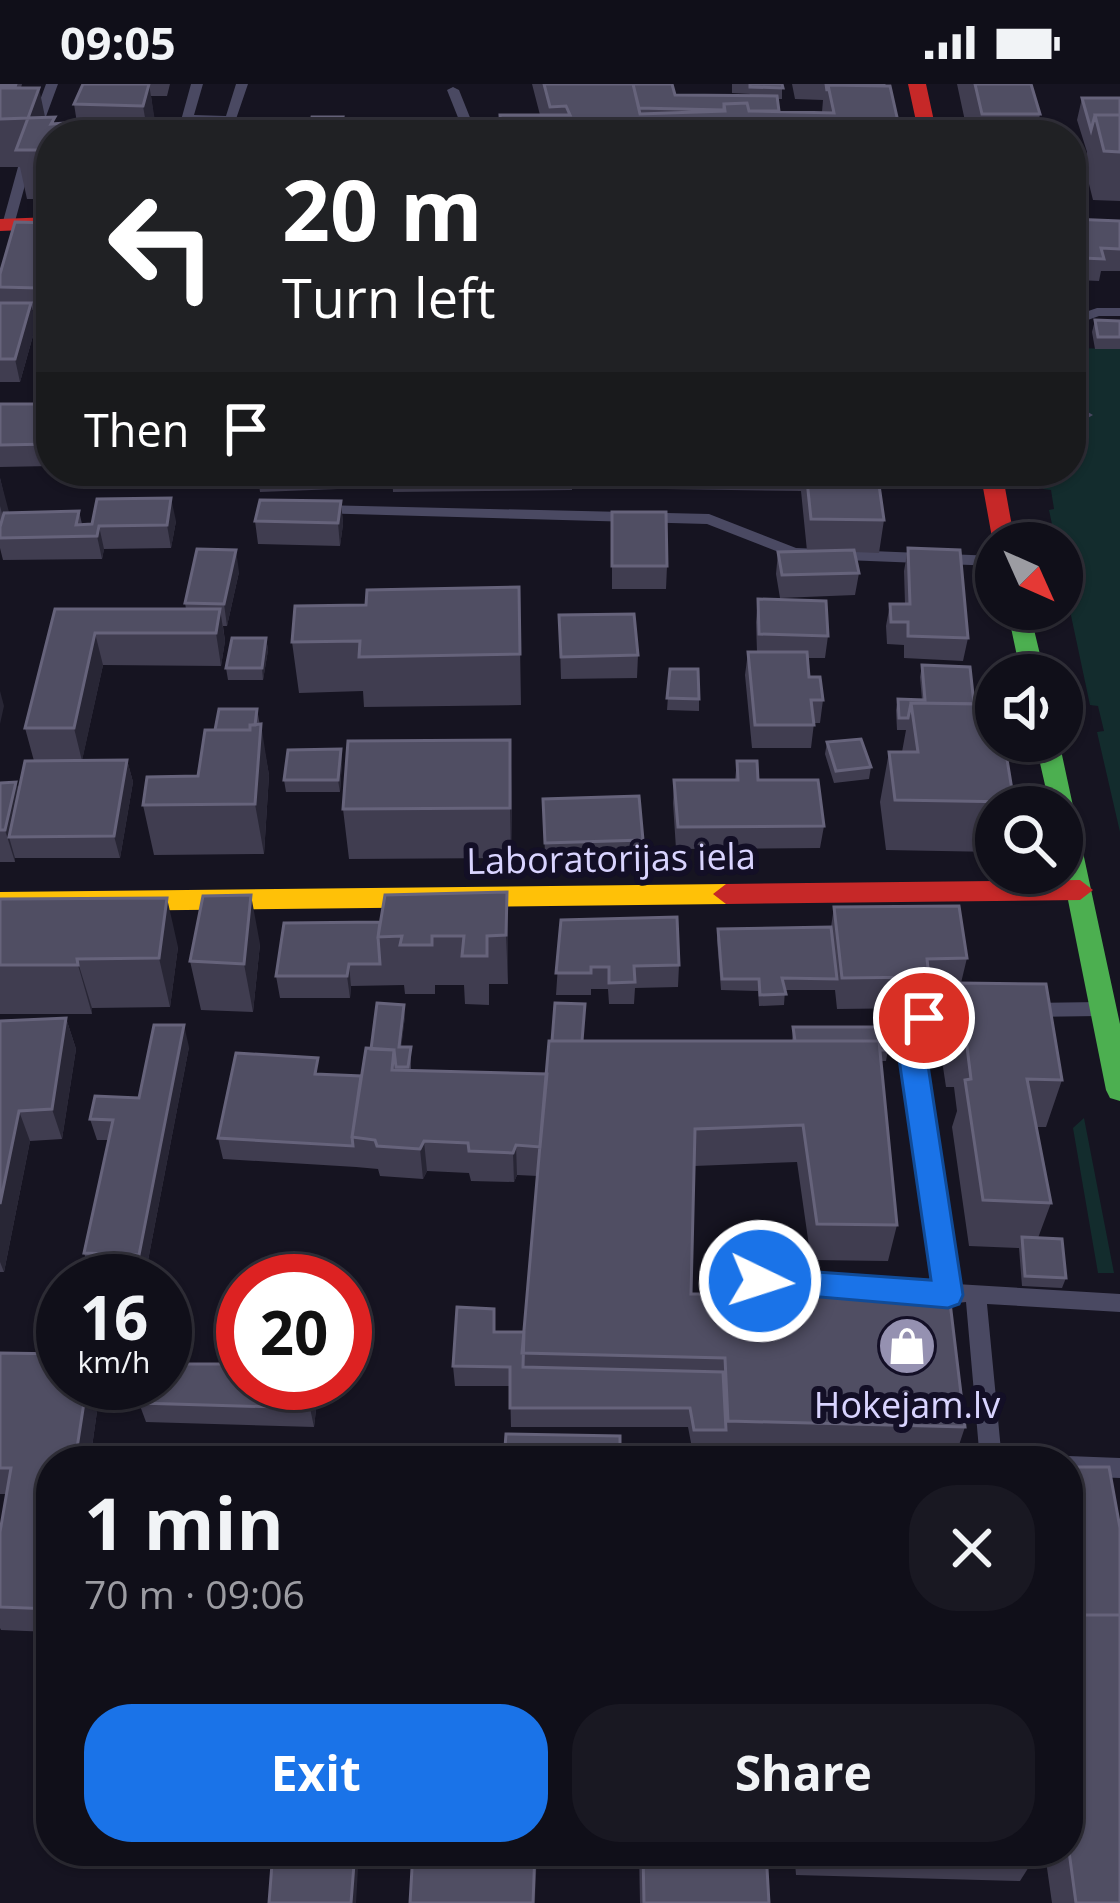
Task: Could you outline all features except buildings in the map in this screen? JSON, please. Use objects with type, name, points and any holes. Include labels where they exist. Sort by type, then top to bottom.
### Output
[{"type":"street","points":[[917,84],[925,120]]},
{"type":"street","points":[[4,225],[36,224]]},
{"type":"street","points":[[994,486],[1000,522]]},
{"type":"street","name":"Laboratorijas iela","points":[[0,902],[975,891]]},
{"type":"street","points":[[1081,894],[1120,1090]]},
{"type":"lane","points":[[39,120],[52,84]]},
{"type":"lane","points":[[197,84],[188,118],[231,120],[242,84]]},
{"type":"lane","points":[[454,90],[465,120]]},
{"type":"lane","points":[[20,116],[40,116]]},
{"type":"lane","points":[[33,136],[36,127]]},
{"type":"lane","points":[[4,225],[24,167]]},
{"type":"lane","points":[[1086,316],[1120,311]]},
{"type":"lane","points":[[308,509],[709,519],[794,553],[975,560]]},
{"type":"lane","points":[[948,1295],[910,1038],[934,1011],[1103,1009]]},
{"type":"lane","points":[[760,1281],[1120,1304]]},
{"type":"lane","points":[[976,1297],[990,1446]]},
{"type":"lane","points":[[1083,1467],[1120,1468]]},
{"type":"green space","points":[[1086,348],[1120,349],[1120,832],[1097,732],[1104,731],[1098,706],[1090,705],[1083,654],[1074,630],[1083,630],[1083,522],[1052,522],[1051,490],[1042,486],[1086,486]]},
{"type":"green space","points":[[1084,1118],[1114,1273],[1098,1273],[1073,1128]]},
{"type":"traffic: fast","points":[[1023,630],[1028,654]]},
{"type":"traffic: fast","points":[[1052,762],[1057,786]]},
{"type":"traffic: fast","points":[[1080,894],[1120,1090]]},
{"type":"traffic: slow","points":[[0,902],[726,894]]},
{"type":"traffic: jam","points":[[917,84],[925,120]]},
{"type":"traffic: jam","points":[[0,225],[36,224]]},
{"type":"traffic: jam","points":[[994,486],[1000,522]]},
{"type":"traffic: jam","points":[[726,894],[975,891]]},
{"type":"place","name":"Hokejam.lv","points":[[907,1346]]},
{"type":"route","points":[[760,1281],[948,1295],[910,1038],[924,1018]]}]
